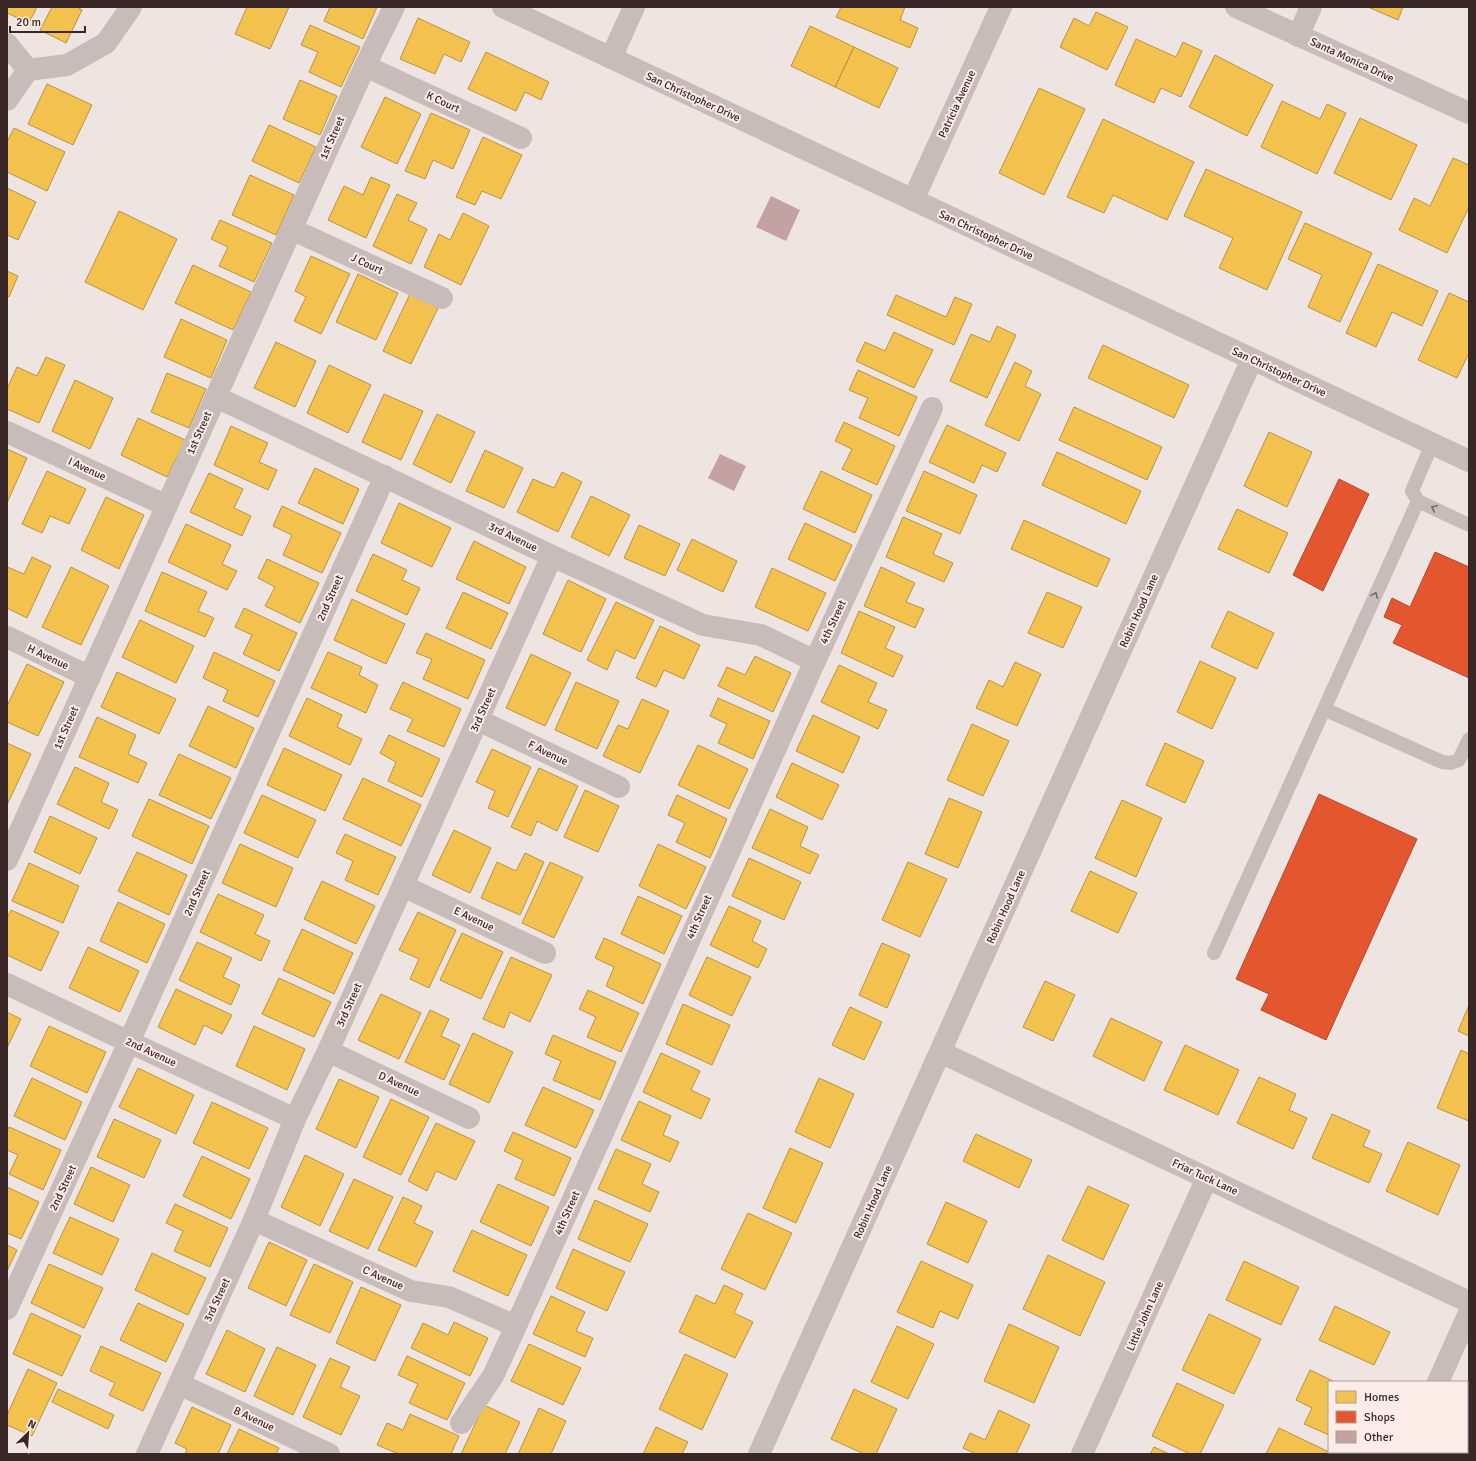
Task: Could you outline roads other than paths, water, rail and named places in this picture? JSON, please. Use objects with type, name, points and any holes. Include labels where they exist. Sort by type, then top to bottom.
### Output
[{"type":"street","points":[[7,100],[28,70],[67,66],[106,43],[131,7]]},
{"type":"street","name":"1st Street","points":[[10,846],[90,676],[365,66],[394,7]]},
{"type":"street","name":"San Christopher Drive","points":[[503,7],[1469,461]]},
{"type":"street","points":[[611,58],[634,7]]},
{"type":"street","name":"Patricia Avenue","points":[[913,200],[1001,7]]},
{"type":"street","name":"Santa Monica Drive","points":[[1236,7],[1469,113]]},
{"type":"street","points":[[1298,36],[1311,7]]},
{"type":"street","points":[[7,44],[28,70]]},
{"type":"street","name":"K Court","points":[[365,66],[521,138]]},
{"type":"street","name":"J Court","points":[[291,229],[442,298]]},
{"type":"street","name":"Robin Hood Lane","points":[[759,1454],[1252,359]]},
{"type":"street","name":"3rd Avenue","points":[[216,397],[552,556],[703,624],[761,635],[815,661]]},
{"type":"street","name":"4th Street","points":[[461,1423],[493,1376],[815,661],[932,408]]},
{"type":"street","name":"I Avenue","points":[[7,432],[166,506]]},
{"type":"street","name":"2nd Street","points":[[7,1309],[130,1042],[385,476]]},
{"type":"street","name":"3rd Street","points":[[147,1454],[254,1220],[295,1119],[328,1051],[552,556]]},
{"type":"street","name":"H Avenue","points":[[7,638],[90,676]]},
{"type":"street","name":"F Avenue","points":[[478,720],[619,787]]},
{"type":"street","name":"E Avenue","points":[[403,886],[545,953]]},
{"type":"street","name":"2nd Avenue","points":[[7,984],[295,1119]]},
{"type":"street","name":"D Avenue","points":[[328,1051],[469,1118]]},
{"type":"street","name":"Friar Tuck Lane","points":[[940,1052],[1469,1302]]},
{"type":"street","name":"Little John Lane","points":[[1082,1454],[1207,1178]]},
{"type":"street","name":"C Avenue","points":[[254,1220],[411,1291],[448,1297],[516,1326]]},
{"type":"street","points":[[1438,1381],[1469,1313]]},
{"type":"street","name":"B Avenue","points":[[179,1384],[329,1454]]},
{"type":"lane","points":[[1432,444],[1412,491],[1418,501],[1469,525]]},
{"type":"lane","points":[[1214,953],[1418,501]]},
{"type":"lane","points":[[1324,709],[1442,762],[1451,763],[1459,760],[1469,739]]}]
